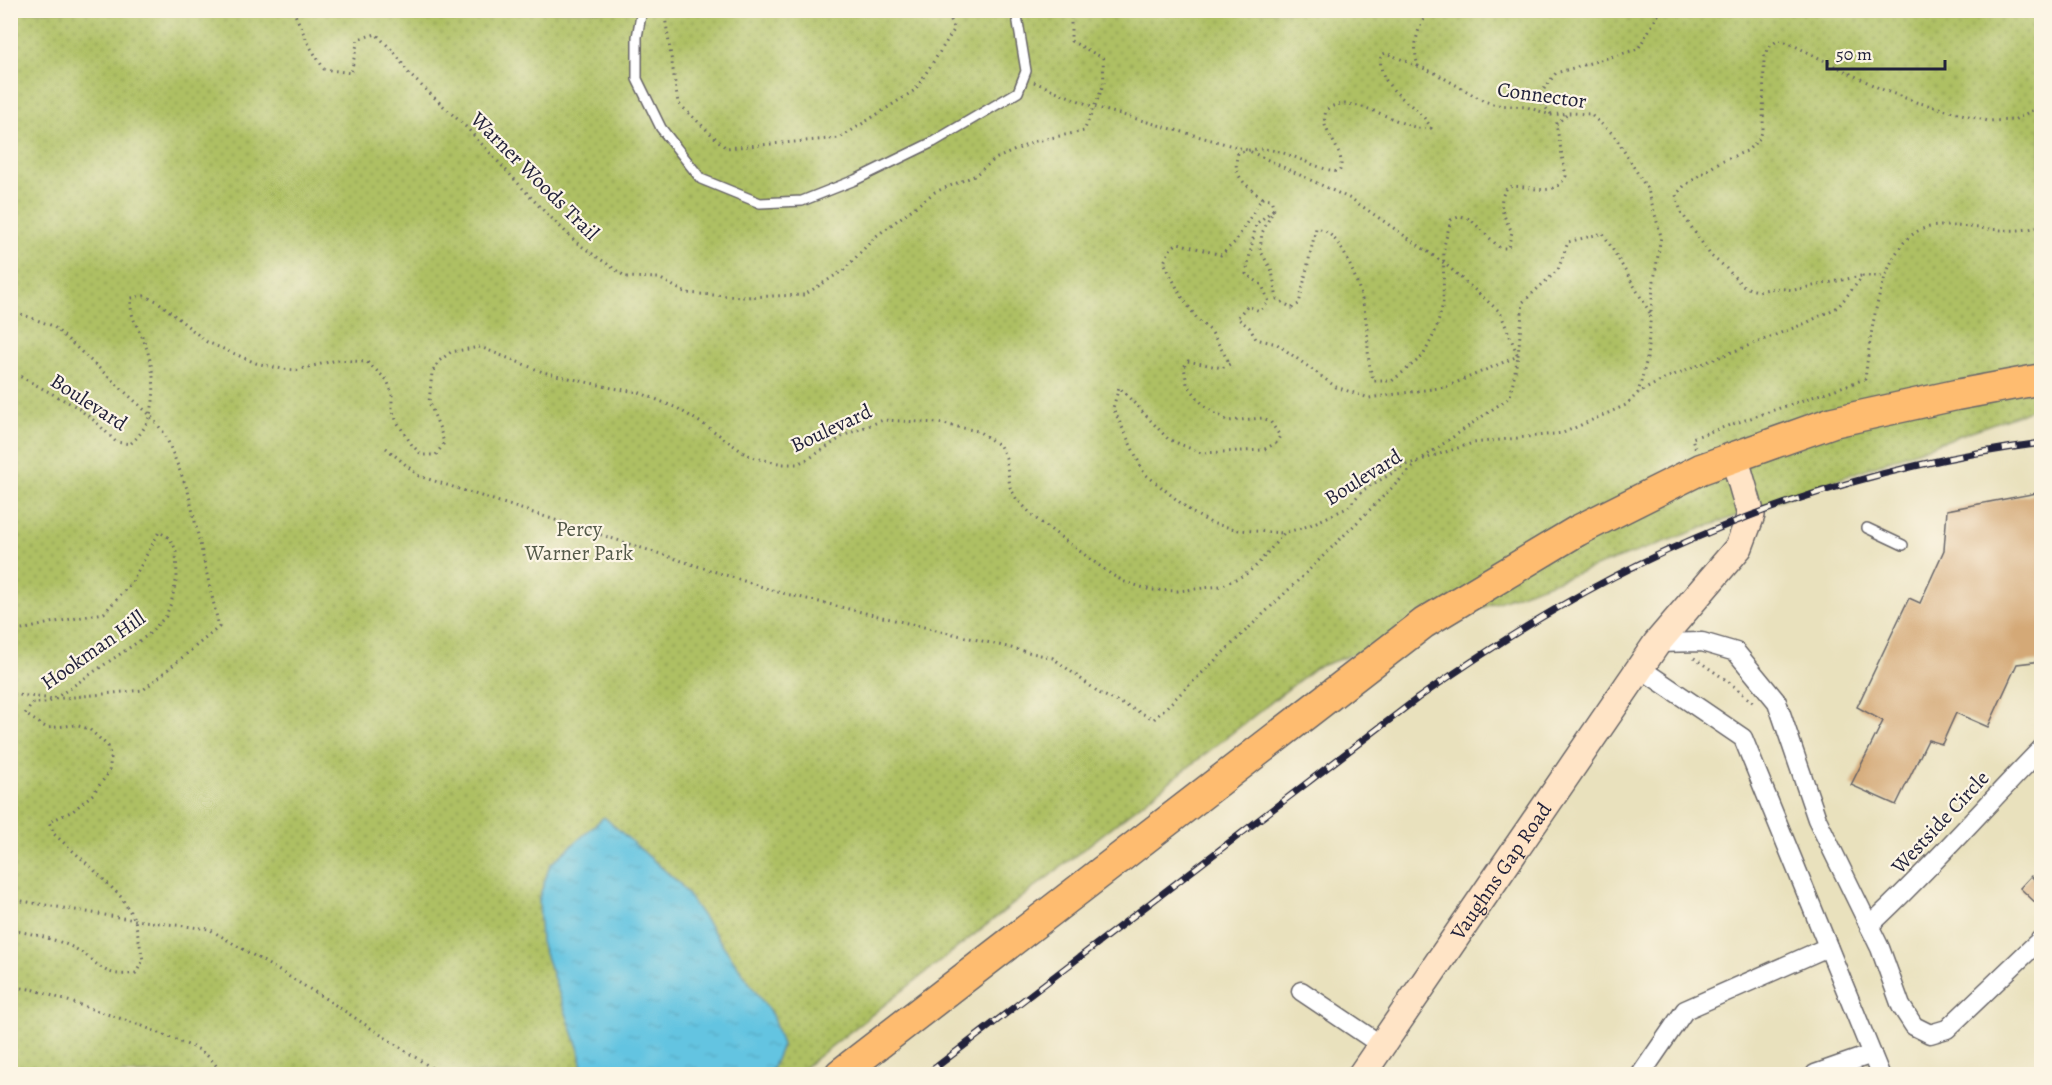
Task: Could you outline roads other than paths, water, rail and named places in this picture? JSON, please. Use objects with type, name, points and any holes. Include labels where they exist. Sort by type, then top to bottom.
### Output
[{"type":"main road","points":[[840,1074],[1424,623],[1577,531],[1701,469],[1833,422],[2042,379]]},
{"type":"street","name":"Vaughns Gap Road","points":[[1362,1074],[1657,643],[1739,547],[1751,515],[1734,456]]},
{"type":"street","points":[[1657,643],[1702,642],[1736,652],[1777,702],[1817,819],[1880,948],[1901,1006],[1914,1026],[1930,1034],[1947,1029],[2042,938]]},
{"type":"street","points":[[1640,668],[1743,738],[1880,1074]]},
{"type":"street","name":"Westside Circle","points":[[1869,926],[1942,855],[2042,748]]},
{"type":"street","points":[[1641,1074],[1685,1010],[1828,947]]},
{"type":"street","points":[[1301,991],[1381,1045]]},
{"type":"street","points":[[1815,1074],[1872,1054]]},
{"type":"lane","points":[[642,10],[637,37],[638,79],[661,128],[701,179],[760,203],[802,201],[855,180],[933,142],[1018,92],[1026,71],[1016,10]]},
{"type":"lane","points":[[1868,528],[1903,544]]},
{"type":"water","points":[[604,817],[680,884],[772,1015],[782,1045],[770,1074],[583,1074],[579,1050],[541,942],[539,898],[550,865]]},
{"type":"railway","points":[[927,1074],[1418,698],[1559,607],[1673,548],[1792,501],[1915,466],[2042,443]]},
{"type":"park label","name":"Percy Warner Park","points":[[579,541]]}]
